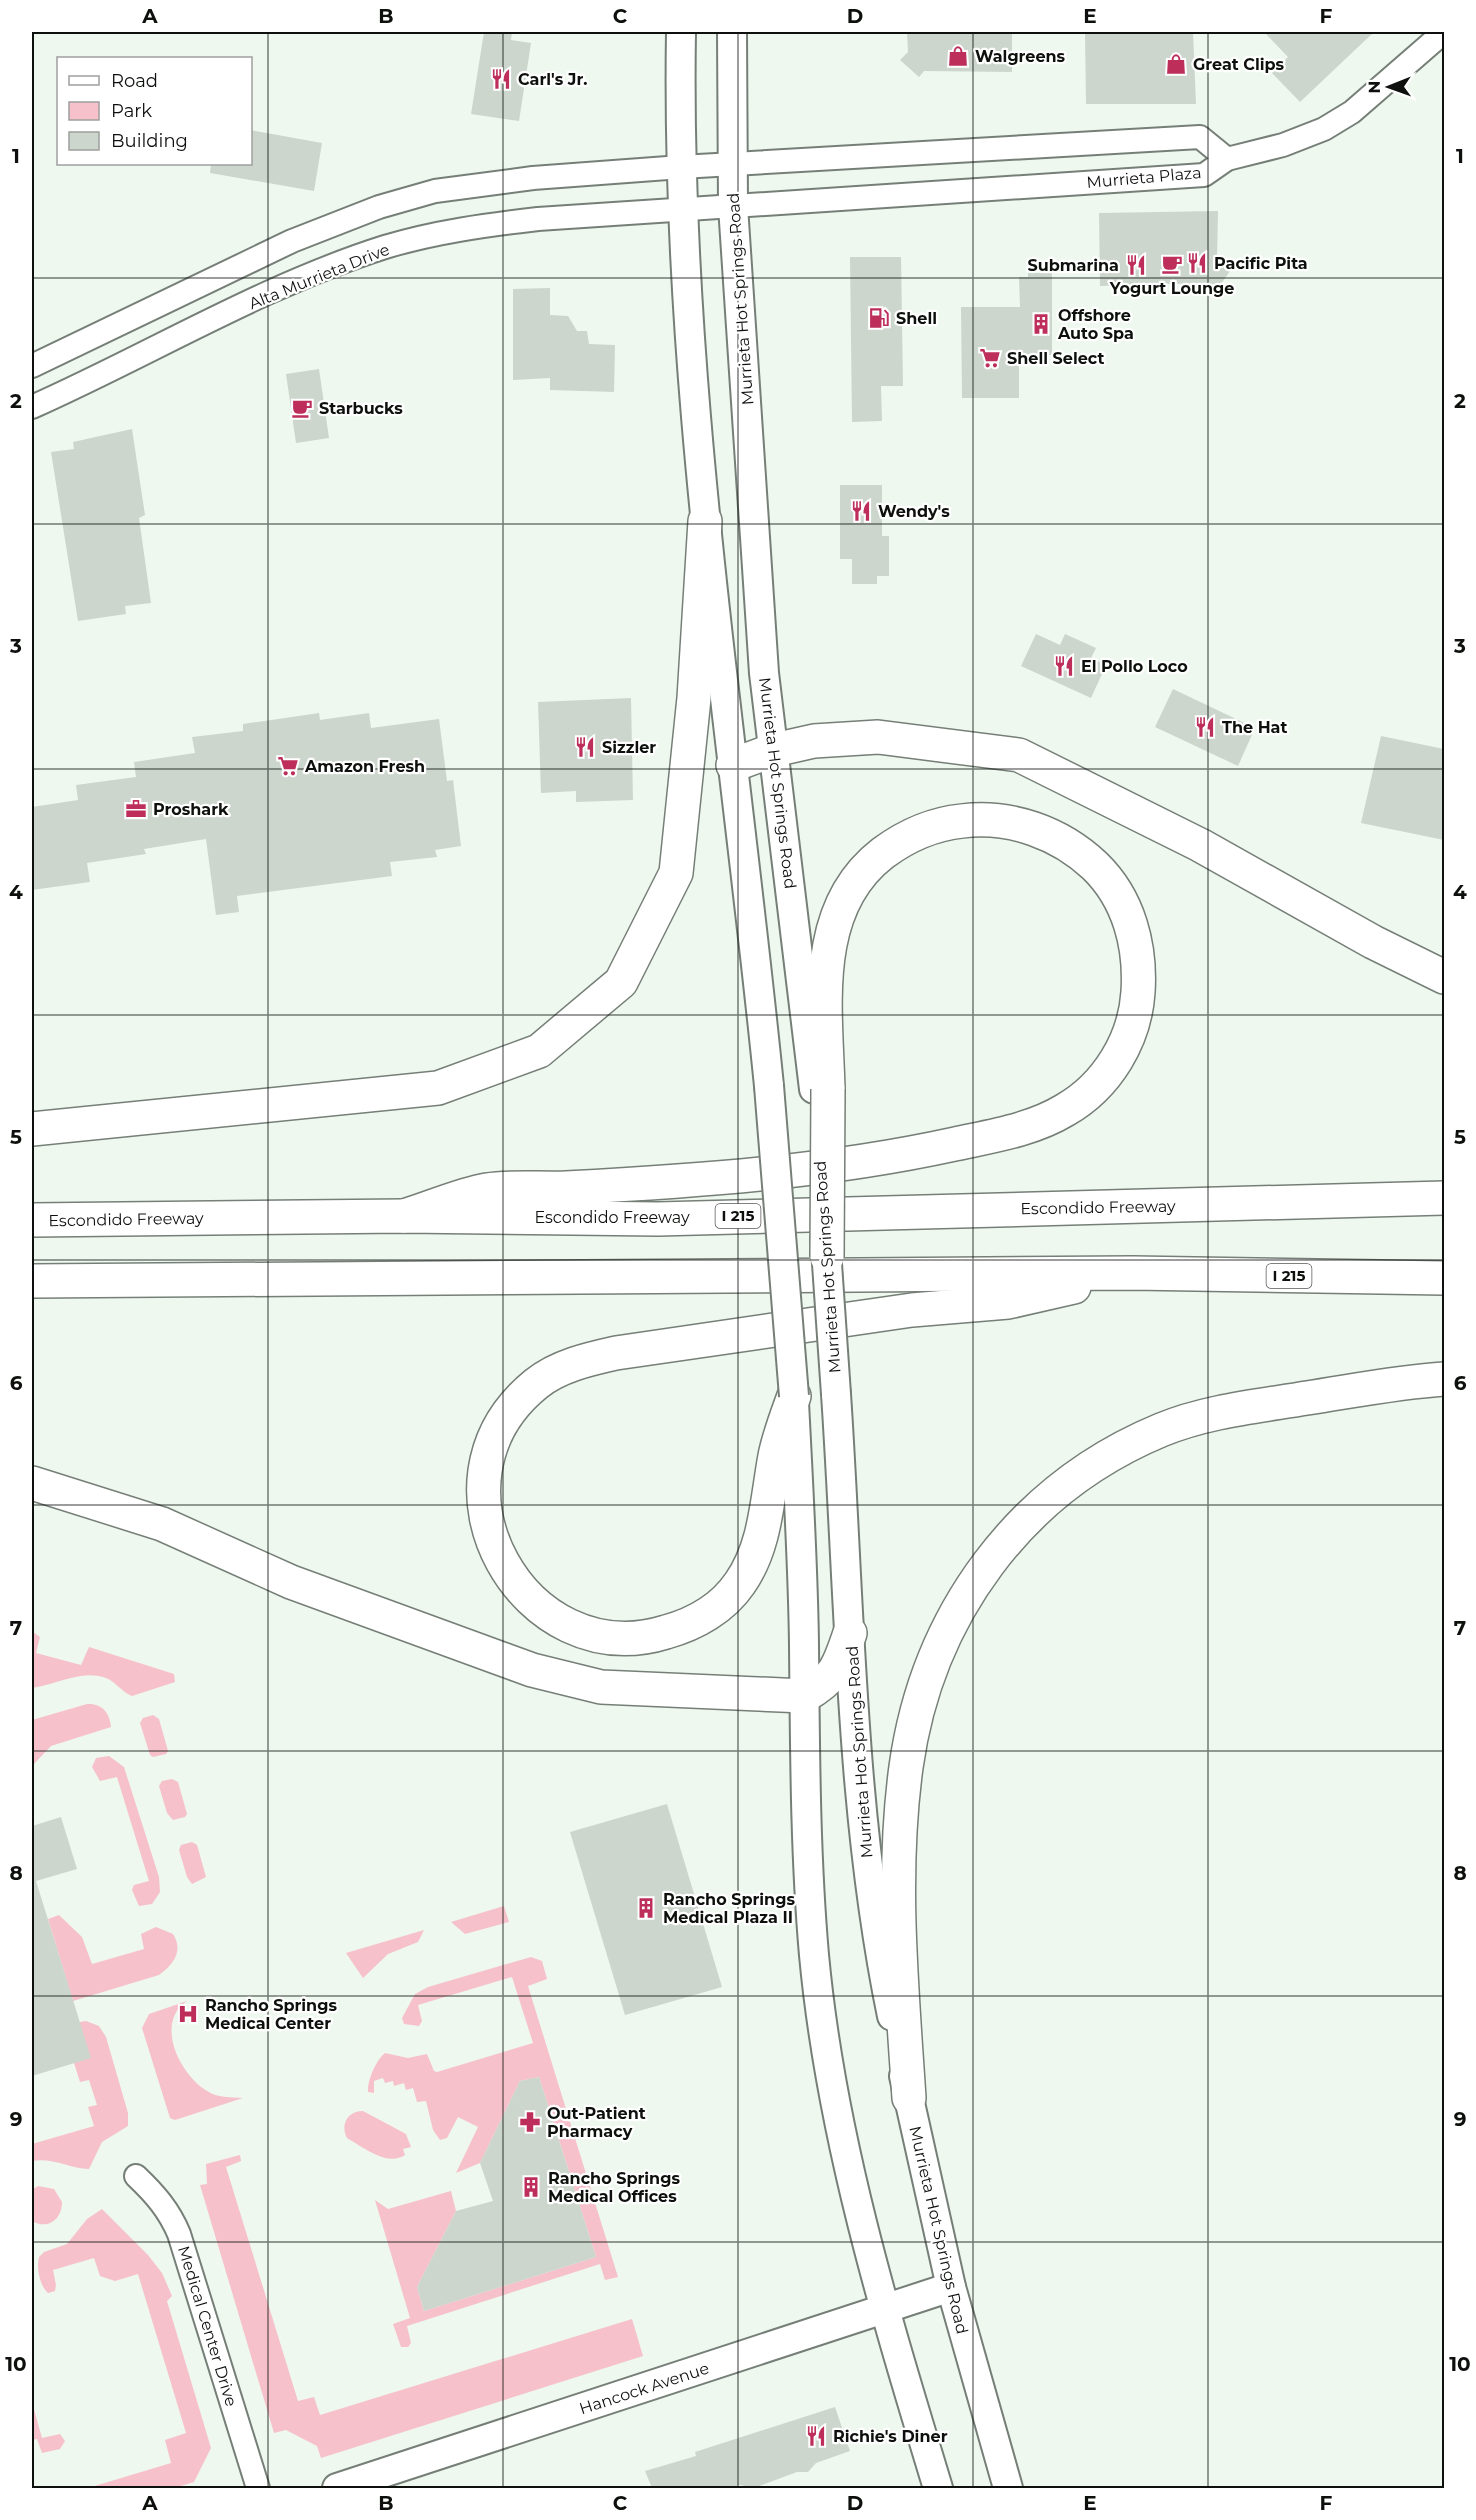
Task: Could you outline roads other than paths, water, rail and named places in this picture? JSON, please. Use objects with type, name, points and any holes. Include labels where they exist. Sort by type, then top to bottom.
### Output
[{"type":"highway","points":[[32,1129],[438,1088],[539,1051],[621,982],[676,873],[694,698],[705,521]]},
{"type":"highway","points":[[733,765],[774,750],[814,741],[878,737],[1019,755],[1200,845],[1373,942],[1444,977]]},
{"type":"highway","points":[[404,1216],[487,1190],[565,1188],[785,1172],[920,1152],[1022,1129],[1056,1115],[1084,1098],[1105,1077],[1133,1028],[1139,976],[1137,948],[1130,920],[1103,874],[1074,849],[1053,837],[1027,826],[1000,820],[959,821],[933,827],[896,843],[863,870],[849,891],[831,935],[826,970],[821,1089],[827,1257]]},
{"type":"highway","name":"Escondido Freeway","points":[[32,1220],[404,1216],[658,1219],[1444,1198]]},
{"type":"highway","points":[[794,1395],[775,1453],[759,1544],[740,1583],[723,1602],[700,1619],[653,1636],[604,1636],[575,1628],[536,1604],[516,1584],[502,1563],[488,1526],[483,1500],[488,1453],[496,1430],[510,1411],[537,1384],[554,1374],[584,1361],[616,1353],[900,1311],[1008,1302],[1133,1273]]},
{"type":"highway","name":"I 215","points":[[32,1281],[1133,1273],[1444,1278]]},
{"type":"highway","points":[[909,2098],[900,1940],[900,1849],[906,1768],[920,1696],[949,1623],[988,1562],[1035,1511],[1066,1485],[1096,1463],[1162,1430],[1227,1411],[1444,1378]]},
{"type":"highway","points":[[32,1483],[162,1524],[291,1582],[532,1670],[601,1687],[804,1696],[824,1685],[839,1667],[849,1633]]},
{"type":"main road","points":[[681,32],[683,210],[705,521],[769,1086],[794,1395],[801,1543],[806,1835],[815,1957],[844,2141],[885,2309],[938,2488]]},
{"type":"main road","name":"Murrieta Hot Springs Road","points":[[732,32],[733,206],[764,673],[821,1089]]},
{"type":"main road","name":"Murrieta Hot Springs Road","points":[[827,1257],[858,1774],[869,1880],[886,1986],[951,2287],[1008,2488]]},
{"type":"main road","name":"Hancock Avenue","points":[[337,2488],[951,2287]]},
{"type":"street","points":[[1227,159],[1283,144],[1324,129],[1352,112],[1444,32]]},
{"type":"street","name":"Murrieta Plaza","points":[[732,164],[1200,137],[1227,159],[1204,175],[733,206]]},
{"type":"street","points":[[32,366],[292,241],[379,207],[467,185],[732,164]]},
{"type":"street","name":"Alta Murrieta Drive","points":[[32,407],[268,295],[388,247],[492,224],[733,206]]},
{"type":"street","name":"Medical Center Drive","points":[[136,2176],[159,2198],[170,2214],[179,2234],[258,2488]]},
{"type":"place","name":"Walgreens","points":[[958,56]]},
{"type":"place","name":"Great Clips","points":[[1176,64]]},
{"type":"place","name":"Carl's Jr.","points":[[501,79]]},
{"type":"place","name":"Pacific Pita","points":[[1197,263]]},
{"type":"place","name":"Yogurt Lounge","points":[[1172,264]]},
{"type":"place","name":"Submarina","points":[[1136,265]]},
{"type":"place","name":"Shell","points":[[879,318]]},
{"type":"place","name":"Offshore Auto Spa","points":[[1041,324]]},
{"type":"place","name":"Shell Select","points":[[990,358]]},
{"type":"place","name":"Starbucks","points":[[302,408]]},
{"type":"place","name":"Wendy's","points":[[861,511]]},
{"type":"place","name":"El Pollo Loco","points":[[1064,666]]},
{"type":"place","name":"The Hat","points":[[1205,727]]},
{"type":"place","name":"Sizzler","points":[[585,747]]},
{"type":"place","name":"Amazon Fresh","points":[[288,766]]},
{"type":"place","name":"Proshark","points":[[136,809]]},
{"type":"place","name":"Rancho Springs Medical Plaza II","points":[[646,1908]]},
{"type":"place","name":"Rancho Springs Medical Center","points":[[188,2014]]},
{"type":"place","name":"Out-Patient Pharmacy","points":[[530,2122]]},
{"type":"place","name":"Rancho Springs Medical Offices","points":[[531,2187]]},
{"type":"place","name":"Richie's Diner","points":[[816,2436]]}]
